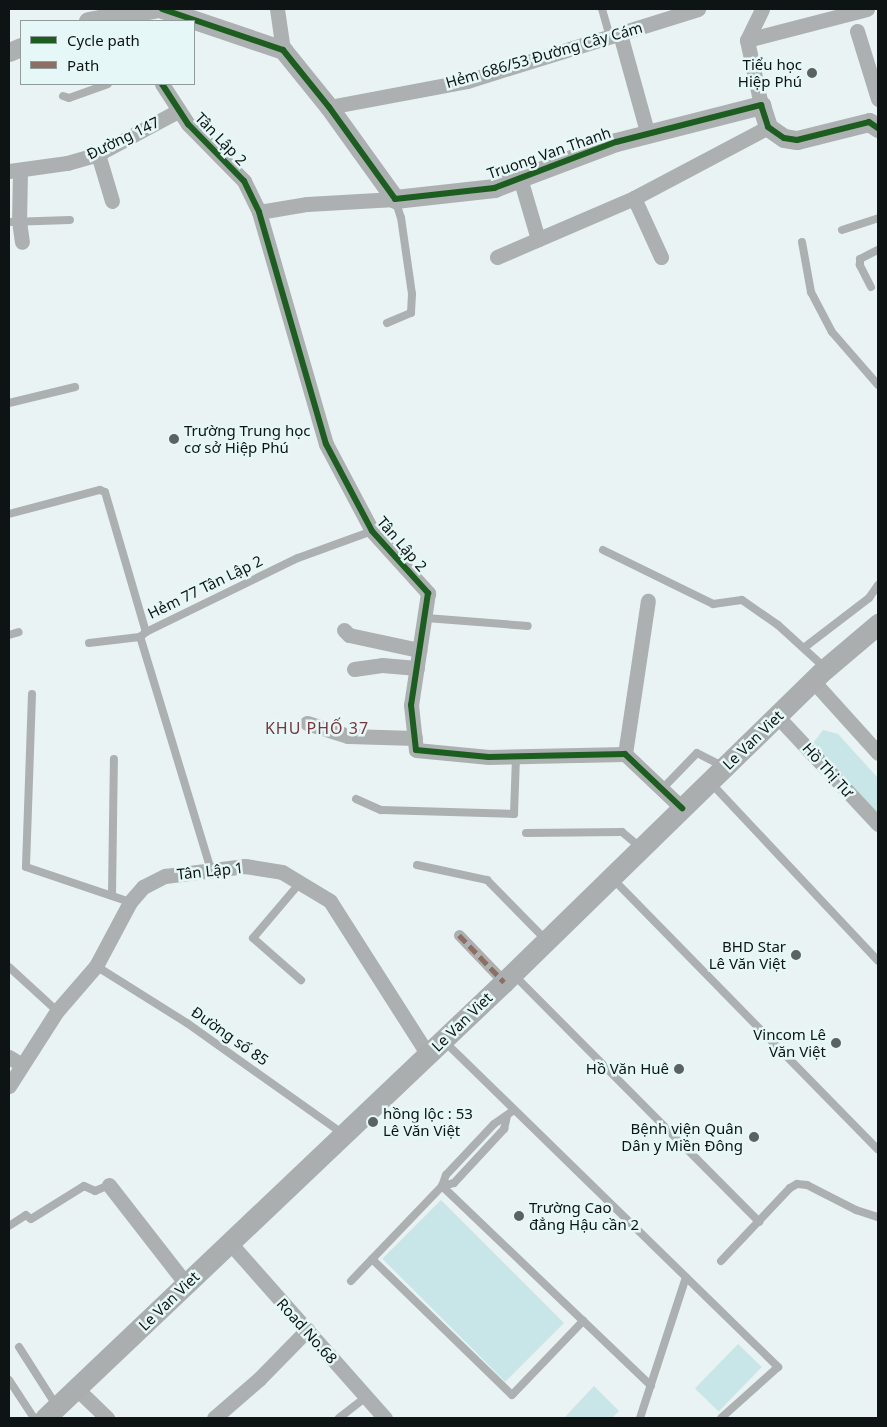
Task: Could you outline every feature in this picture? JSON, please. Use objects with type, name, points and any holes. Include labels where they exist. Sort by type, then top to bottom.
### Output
[{"type":"main road","name":"Le Van Viet","points":[[51,1413],[509,978],[819,675],[878,624]]},
{"type":"street","points":[[94,20],[154,9]]},
{"type":"street","points":[[160,9],[193,20]]},
{"type":"street","points":[[277,9],[283,50],[329,107],[395,199]]},
{"type":"street","name":"Hẻm 686/53 Đường Cây Cám","points":[[329,107],[467,81],[698,9]]},
{"type":"street","points":[[762,9],[747,40],[761,105],[768,127],[784,138],[797,140],[841,123],[869,122],[878,128]]},
{"type":"street","points":[[747,40],[867,9]]},
{"type":"street","points":[[195,21],[283,50]]},
{"type":"street","points":[[857,31],[878,99]]},
{"type":"street","points":[[615,36],[648,135]]},
{"type":"street","name":"Tân Lập 2","points":[[163,85],[178,111],[244,181],[259,212],[326,444],[372,532],[428,593],[426,618],[411,705],[415,738]]},
{"type":"street","name":"Truong Van Thanh","points":[[395,199],[494,188],[616,142],[761,105]]},
{"type":"street","name":"Đường 147","points":[[14,171],[98,154],[178,111]]},
{"type":"street","points":[[497,257],[634,198],[768,127]]},
{"type":"street","points":[[98,154],[112,200]]},
{"type":"street","points":[[14,171],[14,221],[22,242]]},
{"type":"street","points":[[520,178],[538,239]]},
{"type":"street","points":[[634,198],[661,257]]},
{"type":"street","points":[[259,212],[307,204],[395,199]]},
{"type":"street","points":[[626,754],[648,601]]},
{"type":"street","points":[[344,630],[350,635],[420,650]]},
{"type":"street","points":[[354,669],[382,665],[417,668]]},
{"type":"street","points":[[819,675],[878,753]]},
{"type":"street","name":"Hồ Thị Tư","points":[[777,716],[878,824]]},
{"type":"street","points":[[307,723],[348,736],[415,738],[416,750],[516,756],[626,754],[682,808]]},
{"type":"street","name":"Tân Lập 1","points":[[9,1086],[57,1011],[96,966],[130,902],[143,888],[165,876],[245,866],[282,872],[330,901],[435,1047]]},
{"type":"street","points":[[459,935],[509,978]]},
{"type":"street","points":[[9,1057],[22,1065]]},
{"type":"street","points":[[109,1185],[186,1284]]},
{"type":"street","name":"Road No.68","points":[[230,1243],[385,1418]]},
{"type":"street","points":[[214,1418],[259,1379],[307,1330]]},
{"type":"street","points":[[77,1389],[100,1416]]},
{"type":"lane","points":[[602,9],[615,36]]},
{"type":"lane","points":[[63,96],[69,98],[105,85]]},
{"type":"lane","points":[[387,323],[411,313],[405,246],[395,199]]},
{"type":"lane","points":[[842,230],[878,218]]},
{"type":"lane","points":[[14,221],[70,220]]},
{"type":"lane","points":[[802,242],[812,292],[832,332],[878,385]]},
{"type":"lane","points":[[871,287],[860,265],[860,259],[878,250]]},
{"type":"lane","points":[[9,403],[75,386]]},
{"type":"lane","points":[[9,514],[100,490],[104,492],[143,634],[90,643]]},
{"type":"lane","name":"Hẻm 77 Tân Lập 2","points":[[210,870],[143,634],[298,558],[372,532]]},
{"type":"lane","points":[[603,550],[712,604],[742,600],[805,647],[819,675]]},
{"type":"lane","points":[[805,647],[869,598],[878,585]]},
{"type":"lane","points":[[426,618],[528,626]]},
{"type":"lane","points":[[9,635],[19,632]]},
{"type":"lane","points":[[32,694],[26,867],[130,902]]},
{"type":"lane","points":[[662,789],[697,754],[717,774],[878,961]]},
{"type":"lane","points":[[356,799],[381,810],[514,814],[516,756]]},
{"type":"lane","points":[[112,896],[114,759]]},
{"type":"lane","points":[[526,833],[622,832],[641,848]]},
{"type":"lane","points":[[417,865],[487,880],[547,941]]},
{"type":"lane","points":[[612,878],[878,1150]]},
{"type":"lane","points":[[299,884],[254,938],[301,980]]},
{"type":"lane","name":"Đường số 85","points":[[96,966],[187,1023],[344,1134]]},
{"type":"lane","points":[[9,967],[57,1011]]},
{"type":"lane","points":[[509,978],[759,1222]]},
{"type":"lane","points":[[435,1047],[514,1110],[778,1368],[721,1418]]},
{"type":"lane","points":[[350,1281],[442,1186],[446,1176],[498,1120],[514,1110]]},
{"type":"lane","points":[[871,1144],[878,1137]]},
{"type":"lane","points":[[721,1261],[790,1188],[802,1184],[878,1217]]},
{"type":"lane","points":[[9,1226],[26,1215],[31,1219],[84,1186],[95,1191],[109,1185]]},
{"type":"lane","points":[[442,1186],[651,1386]]},
{"type":"lane","points":[[372,1259],[512,1395],[583,1321]]},
{"type":"lane","points":[[640,1418],[686,1278]]},
{"type":"lane","points":[[19,1347],[51,1413]]},
{"type":"lane","points":[[9,1380],[34,1418]]},
{"type":"lane","points":[[339,1418],[366,1397]]},
{"type":"shaded area","points":[[823,730],[838,734],[878,778],[878,820],[815,750],[813,743]]},
{"type":"shaded area","points":[[441,1200],[564,1323],[505,1382],[382,1259]]},
{"type":"shaded area","points":[[738,1344],[762,1367],[719,1412],[695,1389]]},
{"type":"shaded area","points":[[594,1386],[619,1411],[612,1418],[564,1418]]},
{"type":"marked path","points":[[459,935],[504,982]]},
{"type":"cycle path","points":[[162,9],[194,20]]},
{"type":"cycle path","points":[[195,20],[283,50],[329,107],[395,199],[494,188],[616,142],[761,105],[768,127],[784,138],[797,140],[869,122],[878,128]]},
{"type":"cycle path","points":[[163,85],[188,124],[244,181],[259,212],[326,444],[372,531],[428,593],[411,705],[416,750],[489,757],[625,754],[682,808]]},
{"type":"place","name":"Tiểu học Hiệp Phú","points":[[812,73]]},
{"type":"place","name":"Trường Trung học cơ sở Hiệp Phú","points":[[174,439]]},
{"type":"place","name":"BHD Star Lê Văn Việt","points":[[796,955]]},
{"type":"place","name":"Vincom Lê Văn Việt","points":[[836,1043]]},
{"type":"place","name":"Hồ Văn Huê","points":[[679,1069]]},
{"type":"place","name":"hồng lộc : 53 Lê Văn Việt","points":[[373,1122]]},
{"type":"place","name":"Bệnh viện Quân Dân y Miền Đông","points":[[754,1137]]},
{"type":"place","name":"Trường Cao đẳng Hậu cần 2","points":[[519,1216]]},
{"type":"district","name":"KHU PHỐ 37","points":[[317,728]]}]
